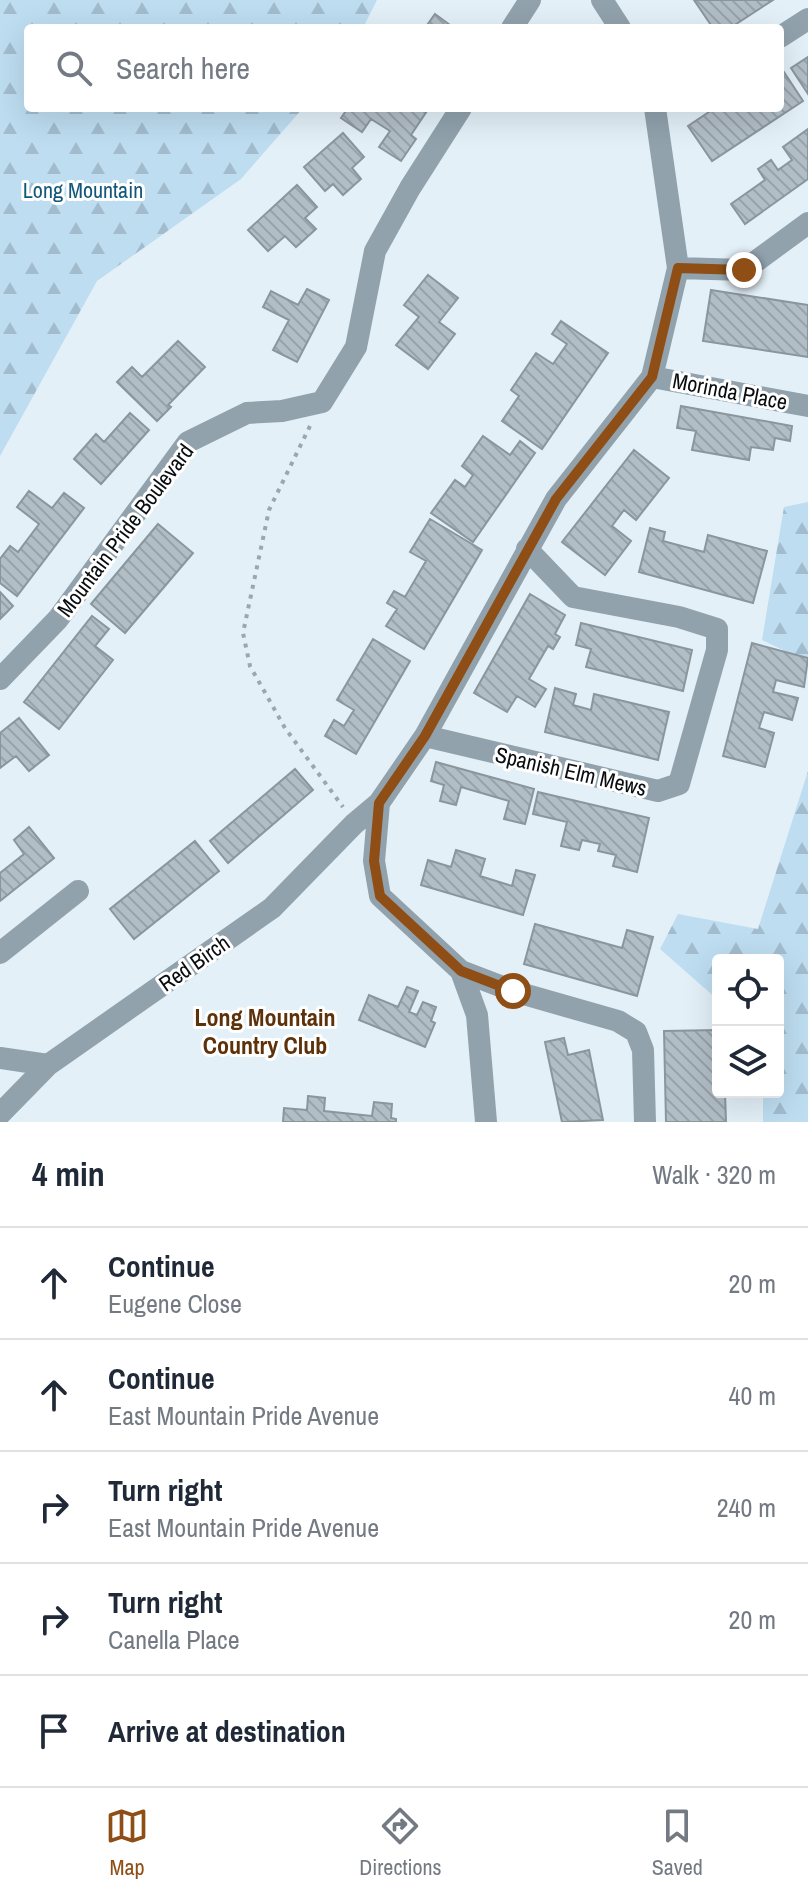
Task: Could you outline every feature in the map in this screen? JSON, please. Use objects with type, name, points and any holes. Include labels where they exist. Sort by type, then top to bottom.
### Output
[{"type":"street","points":[[515,24],[530,0]]},
{"type":"street","points":[[602,0],[617,24]]},
{"type":"street","points":[[784,34],[808,19]]},
{"type":"street","points":[[322,402],[356,347],[375,251],[410,188],[458,112]]},
{"type":"street","points":[[645,1122],[643,1050],[636,1032],[618,1021],[513,991],[461,971],[380,896],[374,861],[379,803],[425,736],[556,499],[652,377],[678,268],[656,112]]},
{"type":"street","points":[[678,268],[744,270],[808,223]]},
{"type":"street","name":"Morinda Place","points":[[652,377],[808,406]]},
{"type":"street","name":"Mountain Pride Boulevard","points":[[0,679],[58,619],[188,442],[247,413],[282,411],[322,402]]},
{"type":"street","name":"Spanish Elm Mews","points":[[425,736],[658,791],[679,784],[717,650],[717,629],[679,617],[573,597],[527,549]]},
{"type":"street","name":"Red Birch","points":[[0,1113],[48,1065],[272,908],[354,824],[379,803]]},
{"type":"street","points":[[0,953],[78,891]]},
{"type":"street","points":[[461,971],[477,1015],[486,1122]]},
{"type":"street","points":[[0,1058],[48,1065]]},
{"type":"path","points":[[322,402],[269,510],[243,633],[250,666],[285,728],[354,824]]},
{"type":"green space","name":"Long Mountain","points":[[0,0],[377,0],[365,24],[24,24],[24,112],[300,112],[241,179],[97,281],[0,456]]},
{"type":"green space","points":[[808,502],[808,662],[762,640],[784,507]]},
{"type":"green space","points":[[808,771],[808,1122],[763,1122],[763,1098],[784,1098],[784,954],[712,954],[712,995],[660,949],[678,914],[758,929]]},
{"type":"building","points":[[694,0],[773,0],[736,24],[710,24]]},
{"type":"building","points":[[435,14],[449,24],[428,24]]},
{"type":"building","points":[[808,57],[808,94],[791,68]]},
{"type":"building","points":[[784,72],[803,101],[712,161],[688,126],[709,112],[784,112]]},
{"type":"building","points":[[345,112],[426,112],[411,135],[416,139],[401,161],[379,147],[390,131],[371,119],[362,132],[341,118]]},
{"type":"building","points":[[808,129],[808,179],[745,224],[731,204],[765,180],[758,169],[771,160],[778,170],[792,160],[783,147]]},
{"type":"building","points":[[343,133],[364,157],[352,168],[361,179],[343,195],[333,184],[325,191],[304,167]]},
{"type":"building","points":[[297,185],[317,207],[305,218],[316,229],[296,247],[285,236],[268,251],[248,230]]},
{"type":"building","points":[[428,275],[458,298],[439,322],[455,334],[428,369],[396,345],[419,317],[404,305]]},
{"type":"building","points":[[307,289],[329,300],[297,362],[273,350],[289,320],[263,307],[271,291],[298,305]]},
{"type":"building","points":[[711,290],[808,305],[808,357],[703,341]]},
{"type":"building","points":[[561,321],[608,353],[542,449],[502,421],[519,396],[511,390],[536,353],[553,364],[567,344],[552,334]]},
{"type":"building","points":[[178,341],[205,367],[168,405],[171,407],[157,421],[117,382],[132,367],[142,377]]},
{"type":"building","points":[[681,406],[792,426],[790,441],[775,438],[773,450],[751,447],[749,460],[692,450],[696,431],[677,428]]},
{"type":"building","points":[[130,413],[149,430],[101,484],[74,459],[96,434],[104,442]]},
{"type":"building","points":[[483,436],[510,455],[520,441],[535,453],[473,542],[431,513],[455,480],[465,487],[473,475],[462,466]]},
{"type":"building","points":[[634,450],[669,478],[636,520],[624,510],[612,526],[631,541],[605,575],[562,542]]},
{"type":"building","points":[[29,491],[52,508],[64,493],[84,508],[17,596],[0,583],[0,559],[10,546],[18,552],[39,524],[17,507]]},
{"type":"building","points":[[430,519],[482,550],[424,649],[386,626],[397,609],[387,603],[394,591],[405,597],[426,561],[410,552]]},
{"type":"building","points":[[158,524],[193,553],[125,633],[91,604]]},
{"type":"building","points":[[650,528],[665,532],[663,541],[704,552],[708,535],[767,551],[753,603],[639,572]]},
{"type":"building","points":[[0,592],[13,606],[0,619]]},
{"type":"building","points":[[530,594],[565,615],[555,634],[560,637],[553,649],[548,646],[529,679],[546,689],[535,707],[517,696],[507,712],[474,693]]},
{"type":"building","points":[[92,616],[109,629],[95,646],[113,660],[59,729],[24,702]]},
{"type":"building","points":[[581,623],[692,650],[683,691],[586,667],[591,649],[576,645]]},
{"type":"building","points":[[373,639],[410,661],[356,754],[325,736],[334,720],[344,726],[354,710],[337,700]]},
{"type":"building","points":[[752,643],[808,658],[804,687],[776,680],[773,692],[798,698],[792,720],[764,712],[759,728],[774,733],[765,767],[723,756]]},
{"type":"building","points":[[555,688],[576,694],[573,705],[591,710],[594,694],[669,712],[658,760],[545,732]]},
{"type":"building","points":[[19,718],[49,755],[29,771],[16,756],[0,768],[0,733]]},
{"type":"building","points":[[436,762],[534,789],[525,824],[504,819],[509,801],[461,787],[456,805],[440,801],[444,785],[431,781]]},
{"type":"building","points":[[295,769],[313,790],[228,863],[210,841]]},
{"type":"building","points":[[538,792],[649,818],[637,872],[613,866],[616,855],[598,851],[600,844],[582,840],[579,850],[561,846],[567,822],[533,814]]},
{"type":"building","points":[[29,827],[54,858],[0,901],[0,873],[24,854],[14,840]]},
{"type":"building","points":[[195,841],[219,871],[134,939],[110,909]]},
{"type":"building","points":[[456,850],[485,859],[480,876],[512,886],[516,870],[535,875],[523,915],[421,885],[428,860],[451,867]]},
{"type":"building","points":[[535,924],[622,948],[627,930],[653,937],[637,996],[524,964]]},
{"type":"building","points":[[407,987],[418,991],[409,1012],[417,1015],[423,1002],[436,1007],[431,1021],[435,1023],[425,1047],[359,1020],[369,995],[398,1007]]},
{"type":"building","points":[[712,1030],[712,1098],[725,1098],[726,1122],[666,1122],[664,1031]]},
{"type":"building","points":[[564,1038],[568,1055],[589,1050],[603,1120],[562,1122],[545,1042]]},
{"type":"building","points":[[308,1096],[325,1098],[324,1111],[372,1116],[374,1102],[392,1104],[391,1118],[396,1122],[283,1122],[284,1108],[307,1110]]},
{"type":"district","name":"Long Mountain Country Club","points":[[265,1031]]},
{"type":"route","points":[[513,991],[461,971],[380,896],[374,861],[379,803],[425,736],[556,499],[652,377],[678,268],[744,270]]}]
